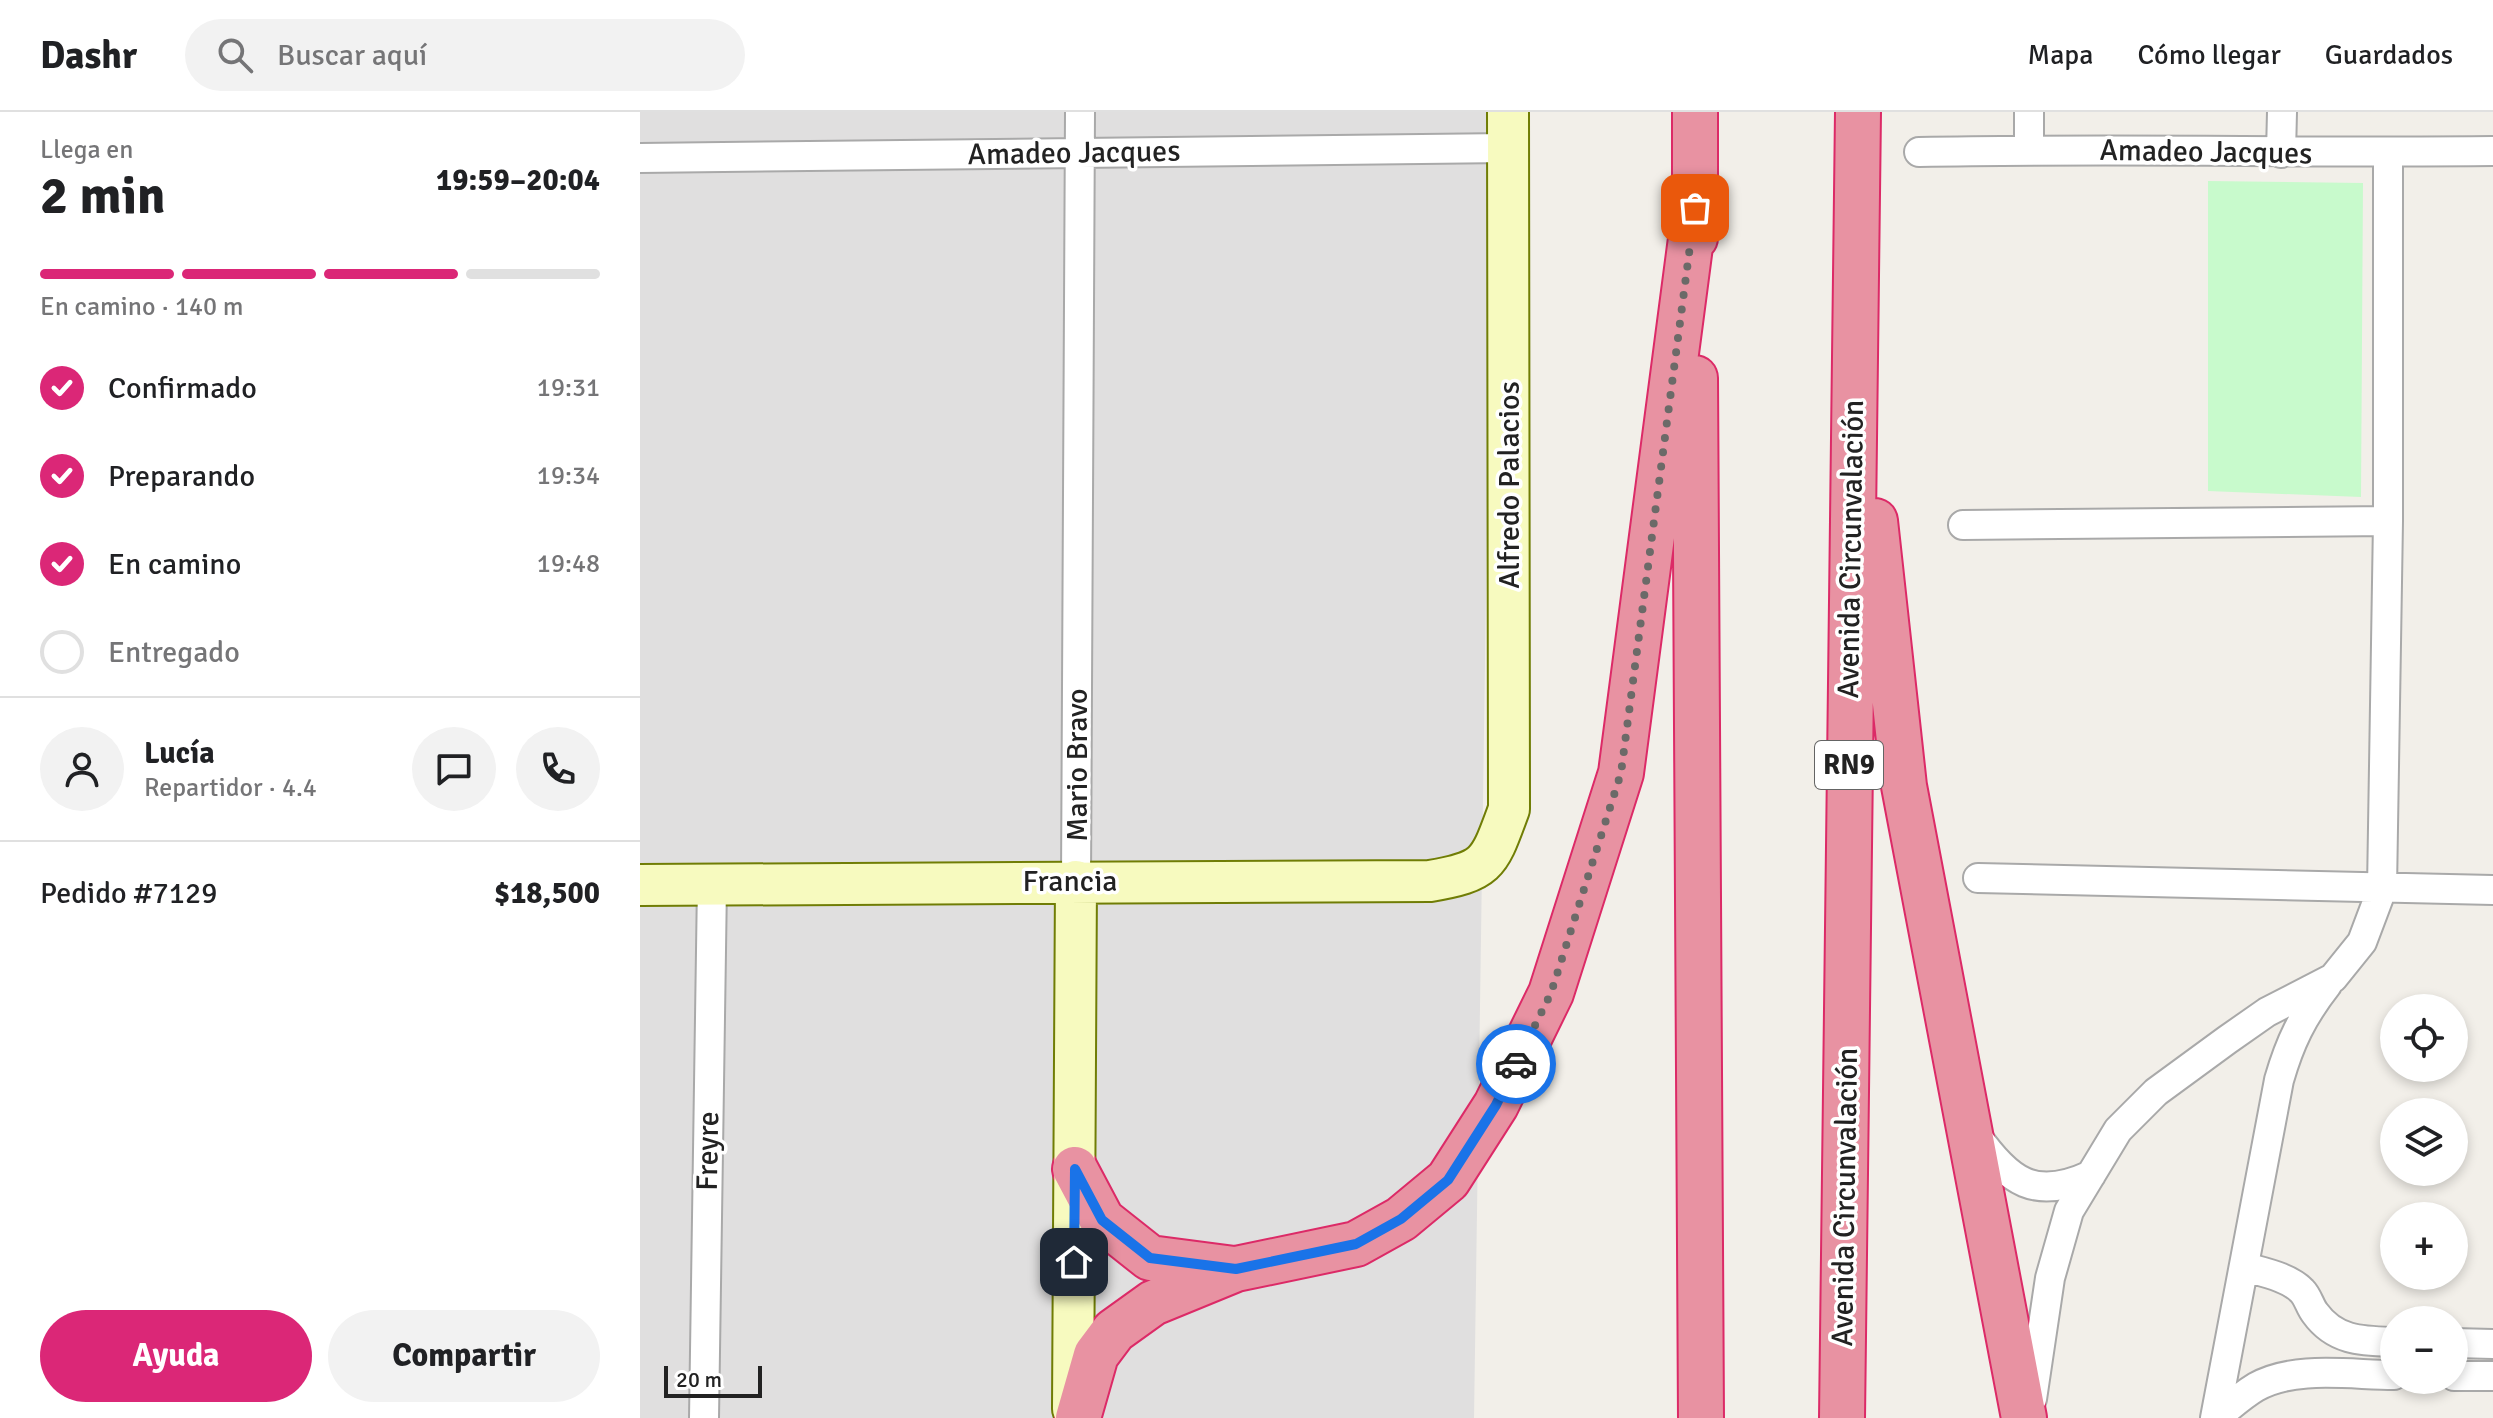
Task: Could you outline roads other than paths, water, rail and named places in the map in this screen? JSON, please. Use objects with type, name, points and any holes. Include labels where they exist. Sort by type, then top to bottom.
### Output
[{"type":"highway","points":[[1695,112],[1701,1418]]},
{"type":"highway","name":"Avenida Circunvalación","points":[[1842,1418],[1853,322],[1858,112]]},
{"type":"highway","points":[[1075,1418],[1096,1355],[1114,1331],[1153,1303],[1236,1269],[1356,1244],[1401,1219],[1448,1180],[1496,1105],[1551,993],[1621,773],[1695,208]]},
{"type":"highway","points":[[1853,322],[1904,786],[2027,1418]]},
{"type":"highway","points":[[1075,1169],[1102,1220],[1150,1258],[1236,1269]]},
{"type":"street","name":"Mario Bravo","points":[[1075,1418],[1080,112]]},
{"type":"street","points":[[2029,112],[2029,150]]},
{"type":"street","points":[[2281,153],[2282,112]]},
{"type":"street","name":"Amadeo Jacques","points":[[640,158],[1080,153],[1508,130]]},
{"type":"street","name":"Alfredo Palacios","points":[[1492,855],[1509,809],[1508,130]]},
{"type":"street","name":"Amadeo Jacques","points":[[1919,152],[2493,151]]},
{"type":"street","points":[[2215,1418],[2279,1080],[2290,1043],[2306,1012],[2362,942],[2382,889],[2388,521],[2388,152]]},
{"type":"street","points":[[1963,525],[2388,521]]},
{"type":"street","name":"Francia","points":[[640,885],[1430,881],[1467,875],[1492,855]]},
{"type":"street","points":[[1978,878],[2493,890]]},
{"type":"street","name":"Freyre","points":[[704,1418],[712,884]]},
{"type":"street","points":[[2027,1418],[2050,1278],[2069,1211],[2118,1130],[2156,1092],[2267,1012],[2333,978]]},
{"type":"street","points":[[1968,1124],[1992,1158],[2009,1174],[2025,1182],[2045,1189],[2069,1185],[2091,1175]]},
{"type":"street","points":[[2245,1267],[2279,1278],[2301,1290],[2328,1329],[2358,1340],[2380,1341]]},
{"type":"street","points":[[2468,1343],[2493,1344]]},
{"type":"street","points":[[2215,1418],[2258,1386],[2280,1378],[2301,1374],[2380,1375]]},
{"type":"street","points":[[2468,1376],[2493,1376]]}]
